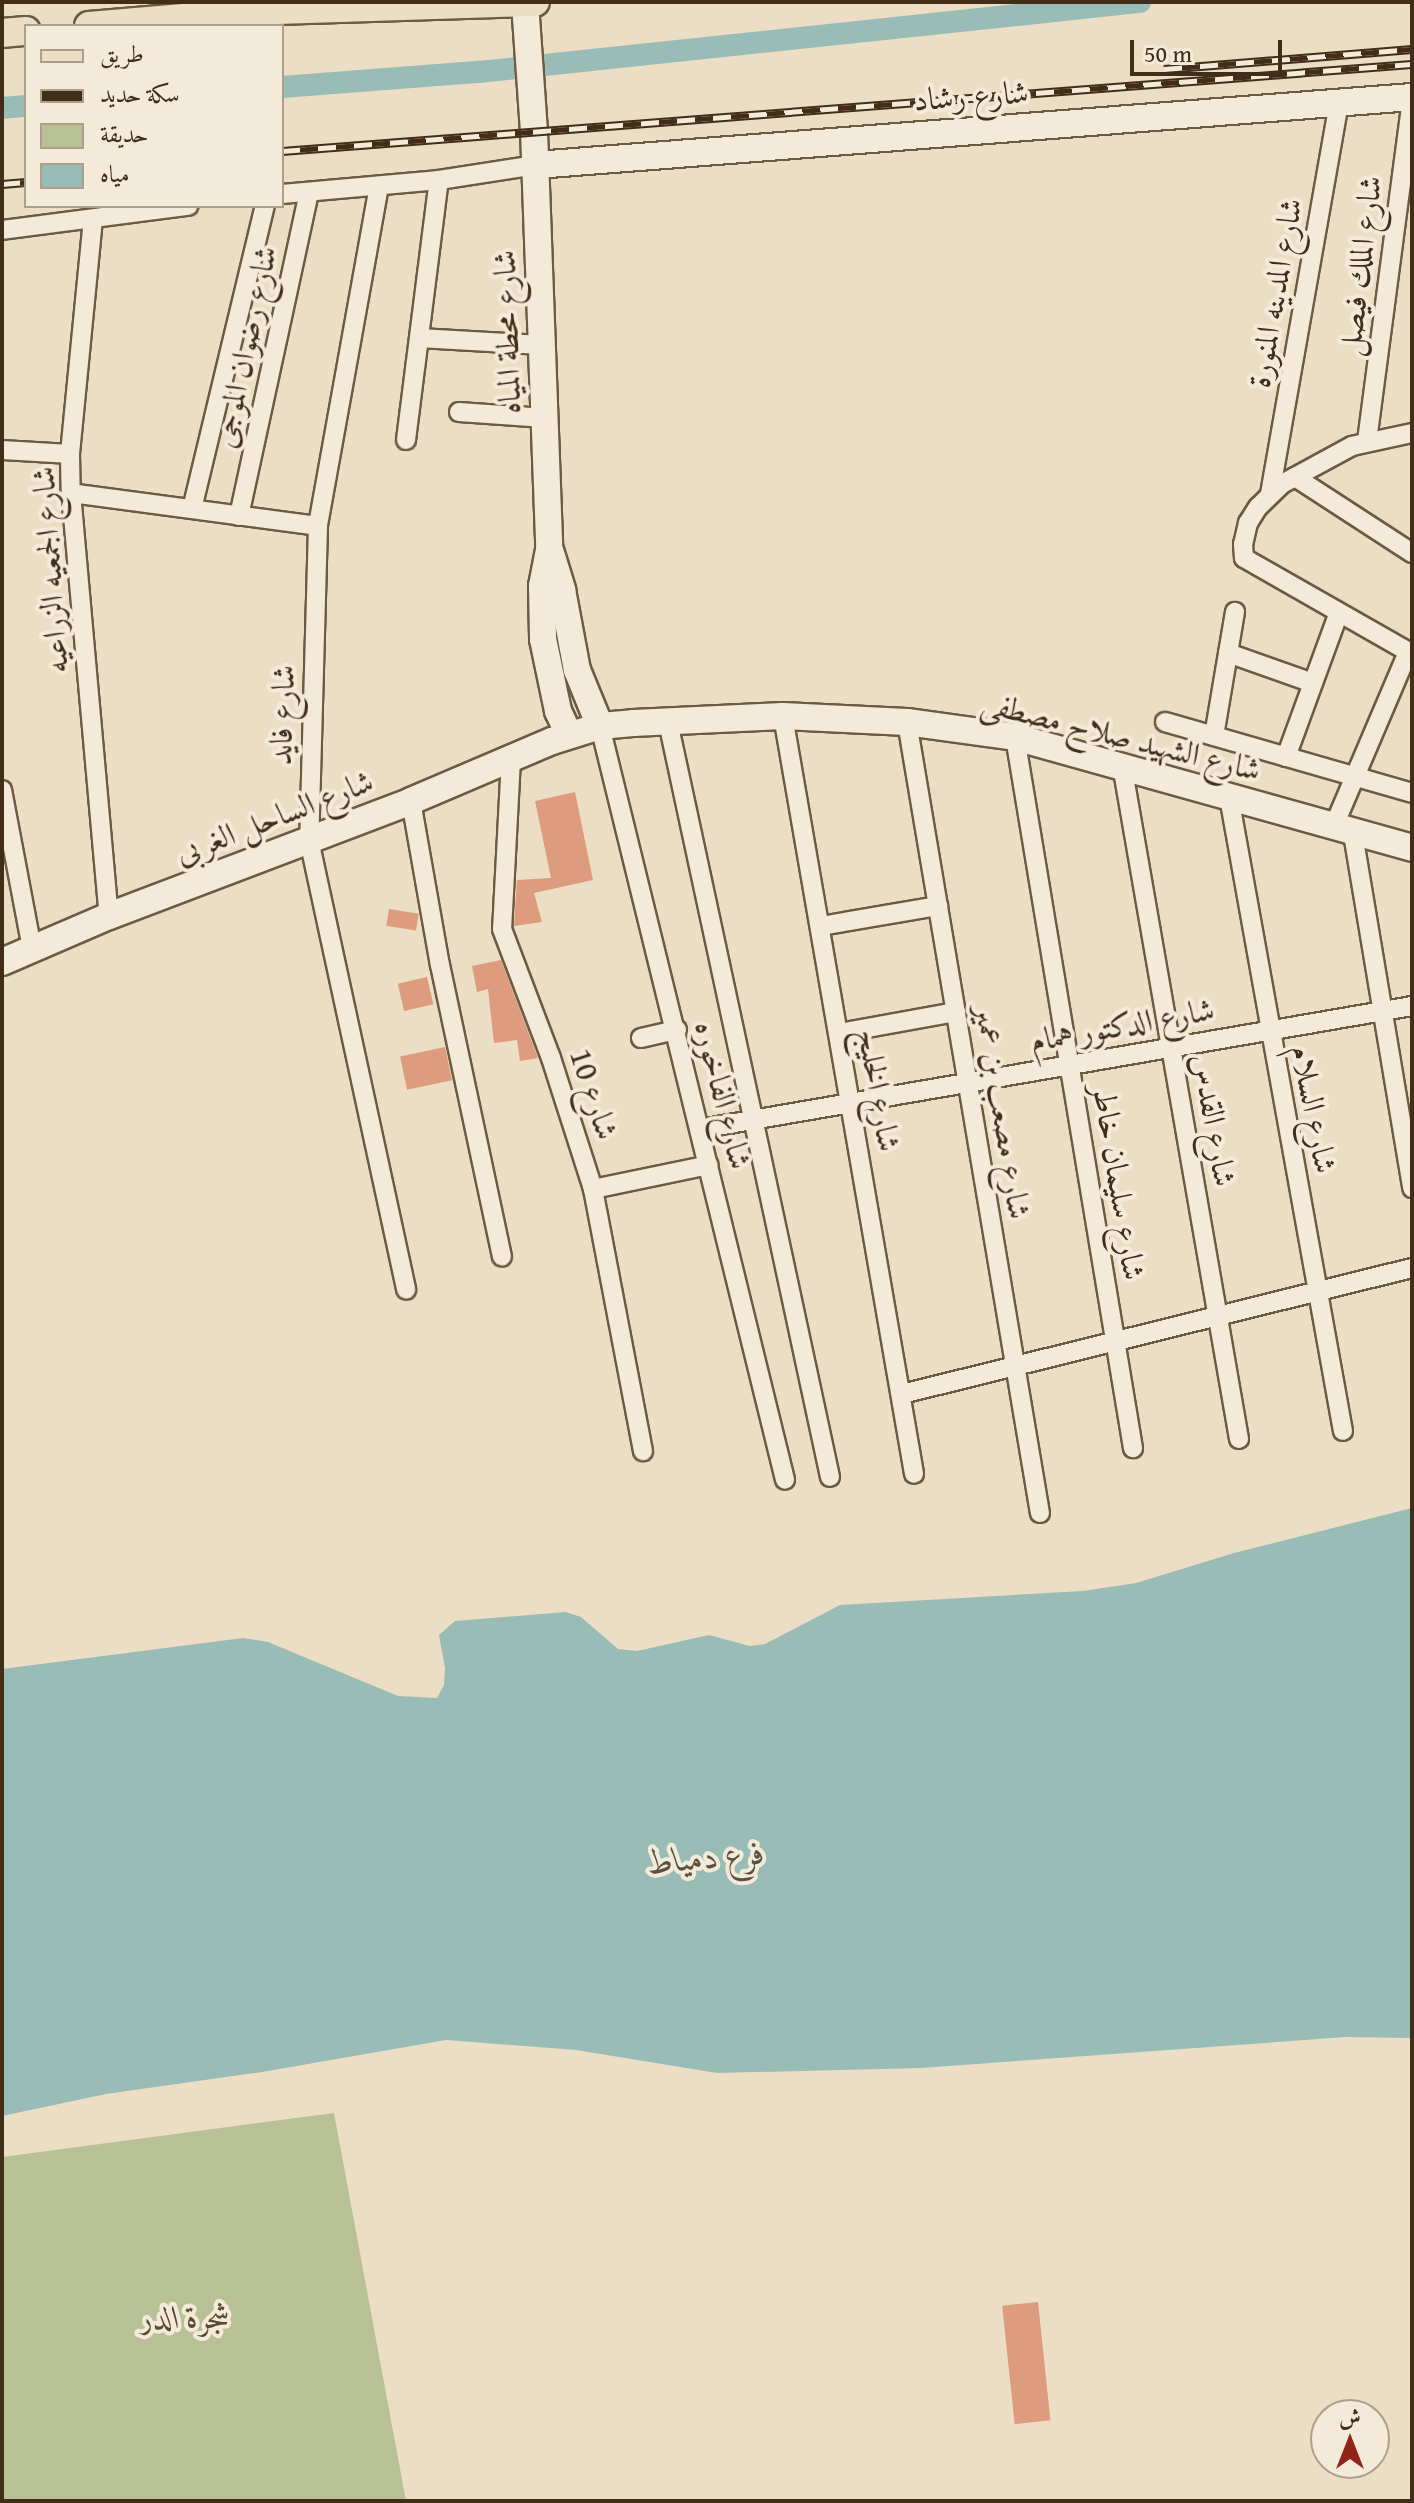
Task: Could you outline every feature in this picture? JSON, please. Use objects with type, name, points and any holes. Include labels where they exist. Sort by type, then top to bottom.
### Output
[{"type":"main road","points":[[108,24],[278,6],[526,16],[535,2]]},
{"type":"main road","name":"شارع محطة المياه","points":[[526,16],[534,113],[549,550]]},
{"type":"main road","points":[[2,33],[24,31]]},
{"type":"main road","name":"شارع رشاد","points":[[536,165],[1412,97]]},
{"type":"main road","points":[[549,550],[562,590],[577,670],[600,726]]},
{"type":"main road","points":[[549,550],[542,586],[543,639],[558,711],[569,735]]},
{"type":"main road","name":"شارع الشهيد صلاح مصطفى","points":[[569,735],[600,726],[783,716],[907,722],[1015,737],[1412,848]]},
{"type":"main road","name":"شارع الساحل الغربى","points":[[2,962],[109,916],[411,801],[569,735]]},
{"type":"street","name":"شارع الملك فيصل","points":[[1367,441],[1412,97]]},
{"type":"street","name":"شارع المدينه المنورة","points":[[1270,494],[1339,102]]},
{"type":"street","points":[[284,194],[439,180],[536,165]]},
{"type":"street","points":[[406,440],[439,180]]},
{"type":"street","name":"شارع فايد","points":[[379,186],[318,526],[309,840],[406,1290]]},
{"type":"street","name":"شارع رضوان الموجى","points":[[239,516],[309,192]]},
{"type":"street","points":[[2,230],[173,208]]},
{"type":"street","points":[[192,509],[265,208]]},
{"type":"street","name":"شارع الجمعيه الزراعيه","points":[[93,219],[70,454],[109,916]]},
{"type":"street","points":[[419,338],[542,345]]},
{"type":"street","points":[[459,412],[545,418]]},
{"type":"street","points":[[1408,437],[1367,441],[1295,477],[1270,494],[1248,523],[1244,558],[1410,653],[1355,776],[1343,831],[1408,1136],[1412,1188]]},
{"type":"street","points":[[2,450],[70,454]]},
{"type":"street","points":[[1295,477],[1412,553]]},
{"type":"street","points":[[71,493],[318,526]]},
{"type":"street","points":[[1214,736],[1235,612]]},
{"type":"street","points":[[1286,757],[1339,612]]},
{"type":"street","points":[[1228,653],[1313,683]]},
{"type":"street","name":"شارع الخليج","points":[[783,716],[914,1474]]},
{"type":"street","points":[[668,722],[830,1477]]},
{"type":"street","name":"شارع مصعب بن عمير","points":[[907,722],[1040,1513]]},
{"type":"street","points":[[1165,722],[1412,793]]},
{"type":"street","name":"شارع الفاخوره","points":[[600,726],[785,1480]]},
{"type":"street","name":"شارع سليمان خاطر","points":[[1015,737],[1133,1448]]},
{"type":"street","name":"شارع 10","points":[[511,759],[502,929],[551,1058],[593,1189],[643,1451]]},
{"type":"street","name":"شارع القدس","points":[[1122,765],[1239,1439]]},
{"type":"street","points":[[2,790],[32,949]]},
{"type":"street","name":"شارع السلام","points":[[1229,797],[1343,1431]]},
{"type":"street","points":[[411,801],[440,965],[502,1256]]},
{"type":"street","points":[[821,926],[938,906]]},
{"type":"street","name":"شارع الدكتور همام","points":[[700,1129],[1412,1006]]},
{"type":"street","points":[[839,1033],[956,1012]]},
{"type":"street","points":[[641,1038],[677,1030]]},
{"type":"street","points":[[593,1189],[709,1165]]},
{"type":"street","points":[[902,1394],[1412,1268]]},
{"type":"green space","name":"شجرة الدر","points":[[334,2113],[406,2501],[2,2501],[2,2157]]},
{"type":"water","name":"فرع دمياط","points":[[1412,1508],[1412,2038],[1346,2037],[921,2068],[717,2073],[576,2050],[446,2040],[262,2072],[106,2094],[2,2116],[2,1669],[243,1638],[268,1642],[398,1696],[437,1698],[444,1685],[445,1668],[439,1635],[455,1621],[566,1612],[581,1617],[618,1649],[637,1651],[709,1635],[750,1646],[765,1644],[840,1605],[1083,1591],[1136,1583],[1234,1553]]},
{"type":"building","points":[[575,792],[593,880],[534,893],[542,922],[514,926],[517,880],[551,878],[535,801]]},
{"type":"building","points":[[389,909],[419,914],[416,930],[386,926]]},
{"type":"building","points":[[501,960],[538,1058],[520,1061],[517,1040],[494,1043],[488,989],[477,992],[472,966]]},
{"type":"building","points":[[427,977],[433,1004],[404,1011],[398,984]]},
{"type":"building","points":[[445,1047],[452,1080],[407,1090],[400,1057]]},
{"type":"building","points":[[1038,2302],[1050,2420],[1015,2424],[1002,2306]]},
{"type":"waterway","points":[[284,87],[479,72],[1140,2]]},
{"type":"waterway","points":[[2,108],[24,106]]},
{"type":"railway","points":[[1164,69],[1412,49]]},
{"type":"railway","points":[[284,151],[1412,64]]},
{"type":"railway","points":[[2,184],[24,182]]}]
